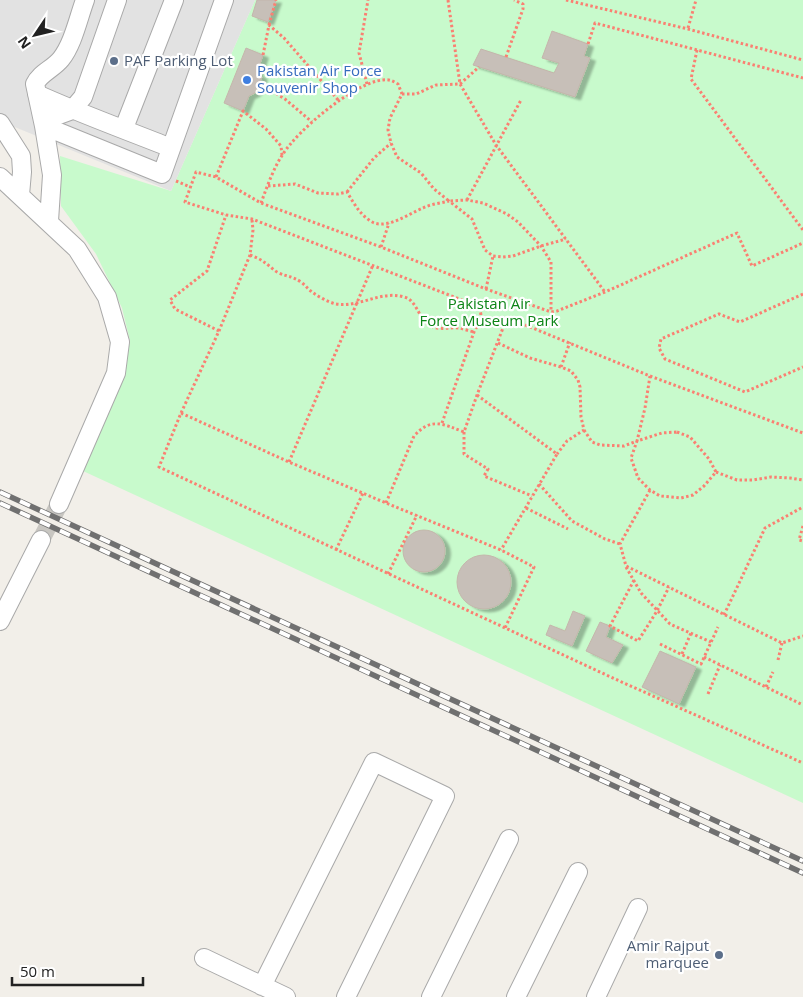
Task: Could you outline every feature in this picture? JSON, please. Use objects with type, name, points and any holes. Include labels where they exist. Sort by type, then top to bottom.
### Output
[{"type":"street","points":[[49,221],[52,175],[35,84],[38,79],[61,59],[69,46],[85,0]]},
{"type":"street","points":[[44,126],[53,117],[72,110],[83,97],[117,0]]},
{"type":"street","points":[[124,128],[174,0]]},
{"type":"street","points":[[44,126],[162,174],[224,0]]},
{"type":"street","points":[[36,94],[171,148]]},
{"type":"street","points":[[0,123],[21,156],[20,194]]},
{"type":"street","points":[[0,177],[77,248],[107,297],[120,342],[116,373],[59,504]]},
{"type":"street","points":[[0,621],[41,540]]},
{"type":"street","points":[[262,986],[374,762],[445,796],[346,997]]},
{"type":"street","points":[[431,997],[508,839]]},
{"type":"street","points":[[516,997],[578,872]]},
{"type":"street","points":[[596,997],[638,908]]},
{"type":"street","points":[[204,958],[286,997]]},
{"type":"path","points":[[263,55],[276,0]]},
{"type":"path","points":[[367,84],[360,53],[368,0]]},
{"type":"path","points":[[448,0],[460,84],[496,145],[605,292]]},
{"type":"path","points":[[506,58],[523,10],[523,4],[514,0]]},
{"type":"path","points":[[566,0],[688,28],[803,60]]},
{"type":"path","points":[[586,5],[588,0]]},
{"type":"path","points":[[688,28],[696,0]]},
{"type":"path","points":[[588,44],[595,23],[803,78]]},
{"type":"path","points":[[269,25],[284,38],[339,101]]},
{"type":"path","points":[[697,50],[691,79],[803,230]]},
{"type":"path","points":[[402,94],[416,94],[436,85],[460,84],[479,67]]},
{"type":"path","points":[[261,203],[282,155],[291,142],[312,122],[339,101],[367,84],[390,80],[398,84],[402,94],[390,118],[388,130],[397,157],[421,173],[434,189],[472,219],[485,250],[493,256],[512,256],[566,239]]},
{"type":"path","points":[[259,83],[285,99],[312,122]]},
{"type":"path","points":[[467,200],[521,100]]},
{"type":"path","points":[[216,177],[243,111],[266,129],[281,146],[282,155]]},
{"type":"path","points":[[268,186],[295,184],[318,193],[338,194],[347,192],[374,158],[391,143]]},
{"type":"path","points":[[442,424],[474,332],[480,320],[481,311],[475,305],[252,219],[226,215],[185,202],[196,172],[216,177],[261,203],[381,246],[551,312],[605,292],[737,233],[752,266],[803,243]]},
{"type":"path","points":[[347,192],[357,208],[369,221],[377,224],[389,223],[424,207],[449,200],[467,200],[483,203],[507,214],[518,222],[540,246],[551,262],[551,312]]},
{"type":"path","points":[[219,331],[175,309],[170,300],[207,271],[226,215]]},
{"type":"path","points":[[252,219],[253,230],[250,255],[159,467],[615,679],[803,763]]},
{"type":"path","points":[[381,246],[389,223]]},
{"type":"path","points":[[250,255],[263,260],[278,273],[292,276],[312,292],[334,303],[357,304],[371,299],[391,296],[405,297],[413,302],[421,317],[429,325],[442,329],[461,328],[474,332]]},
{"type":"path","points":[[486,288],[493,256]]},
{"type":"path","points":[[289,462],[373,265]]},
{"type":"path","points":[[803,294],[740,322],[719,314],[661,339],[659,348],[665,359],[745,392],[803,367]]},
{"type":"path","points":[[532,496],[484,476],[488,468],[464,454],[464,432],[477,395],[503,328],[509,321],[513,320],[650,376],[803,433]]},
{"type":"path","points":[[561,367],[570,342]]},
{"type":"path","points":[[498,343],[530,358],[561,367],[571,372],[578,380],[581,417],[584,430],[592,442],[600,445],[624,446],[662,433],[678,432],[690,437],[709,459],[716,472],[736,480],[771,477],[803,480]]},
{"type":"path","points":[[650,376],[646,408],[631,458],[638,478],[650,490],[660,496],[681,498],[693,495],[716,472]]},
{"type":"path","points":[[477,395],[557,454]]},
{"type":"path","points":[[181,413],[289,462],[501,550],[534,567],[505,628]]},
{"type":"path","points":[[386,503],[414,436],[420,430],[427,426],[442,424],[464,432]]},
{"type":"path","points":[[501,550],[557,454],[567,441],[584,430]]},
{"type":"path","points":[[539,484],[572,521],[605,539],[620,544]]},
{"type":"path","points":[[650,490],[620,544],[626,566],[641,593],[670,624],[711,642]]},
{"type":"path","points":[[336,550],[362,493]]},
{"type":"path","points":[[724,615],[765,528],[803,507]]},
{"type":"path","points":[[526,508],[568,529]]},
{"type":"path","points":[[388,574],[417,515]]},
{"type":"path","points":[[803,526],[799,540],[803,541]]},
{"type":"path","points":[[626,566],[782,643],[803,636]]},
{"type":"path","points":[[634,580],[610,626],[638,641],[669,588]]},
{"type":"path","points":[[660,644],[702,664],[718,626]]},
{"type":"path","points":[[682,654],[691,634]]},
{"type":"path","points":[[778,660],[782,643]]},
{"type":"path","points":[[704,657],[803,705]]},
{"type":"path","points":[[708,694],[720,665]]},
{"type":"path","points":[[766,687],[773,672]]},
{"type":"green space","name":"Pakistan Air Force Museum Park","points":[[255,0],[803,0],[803,803],[83,471],[122,377],[130,341],[122,308],[96,254],[61,206],[60,156],[171,191]]},
{"type":"shaded area","name":"PAF Parking Lot","points":[[0,0],[255,0],[171,191],[0,121]]},
{"type":"building","points":[[257,0],[276,0],[268,22],[252,16]]},
{"type":"building","points":[[552,31],[588,44],[584,56],[590,58],[575,97],[473,65],[481,49],[554,73],[559,63],[542,58]]},
{"type":"building","name":"Pakistan Air Force Souvenir Shop","points":[[246,48],[263,55],[257,73],[262,77],[255,93],[249,96],[243,111],[224,103]]},
{"type":"building","points":[[428,530],[436,533],[442,539],[445,551],[442,563],[436,569],[420,572],[412,569],[406,563],[403,547],[406,539],[412,533]]},
{"type":"building","points":[[484,555],[494,557],[503,563],[509,572],[511,582],[509,592],[503,601],[494,607],[484,609],[474,607],[465,601],[459,592],[457,582],[459,572],[465,563],[474,557]]},
{"type":"building","points":[[573,611],[585,616],[572,646],[546,635],[550,625],[565,631]]},
{"type":"building","points":[[600,622],[610,626],[606,637],[623,645],[612,663],[586,651]]},
{"type":"building","points":[[660,651],[696,667],[679,704],[642,687]]},
{"type":"tunnel","points":[[41,540],[59,504]]},
{"type":"railway","points":[[0,492],[803,861]]},
{"type":"railway","points":[[0,503],[803,873]]},
{"type":"place","name":"PAF Parking Lot","points":[[114,61]]},
{"type":"place","name":"Pakistan Air Force Souvenir Shop","points":[[247,80]]},
{"type":"place","name":"Amir Rajput marquee","points":[[719,955]]}]
